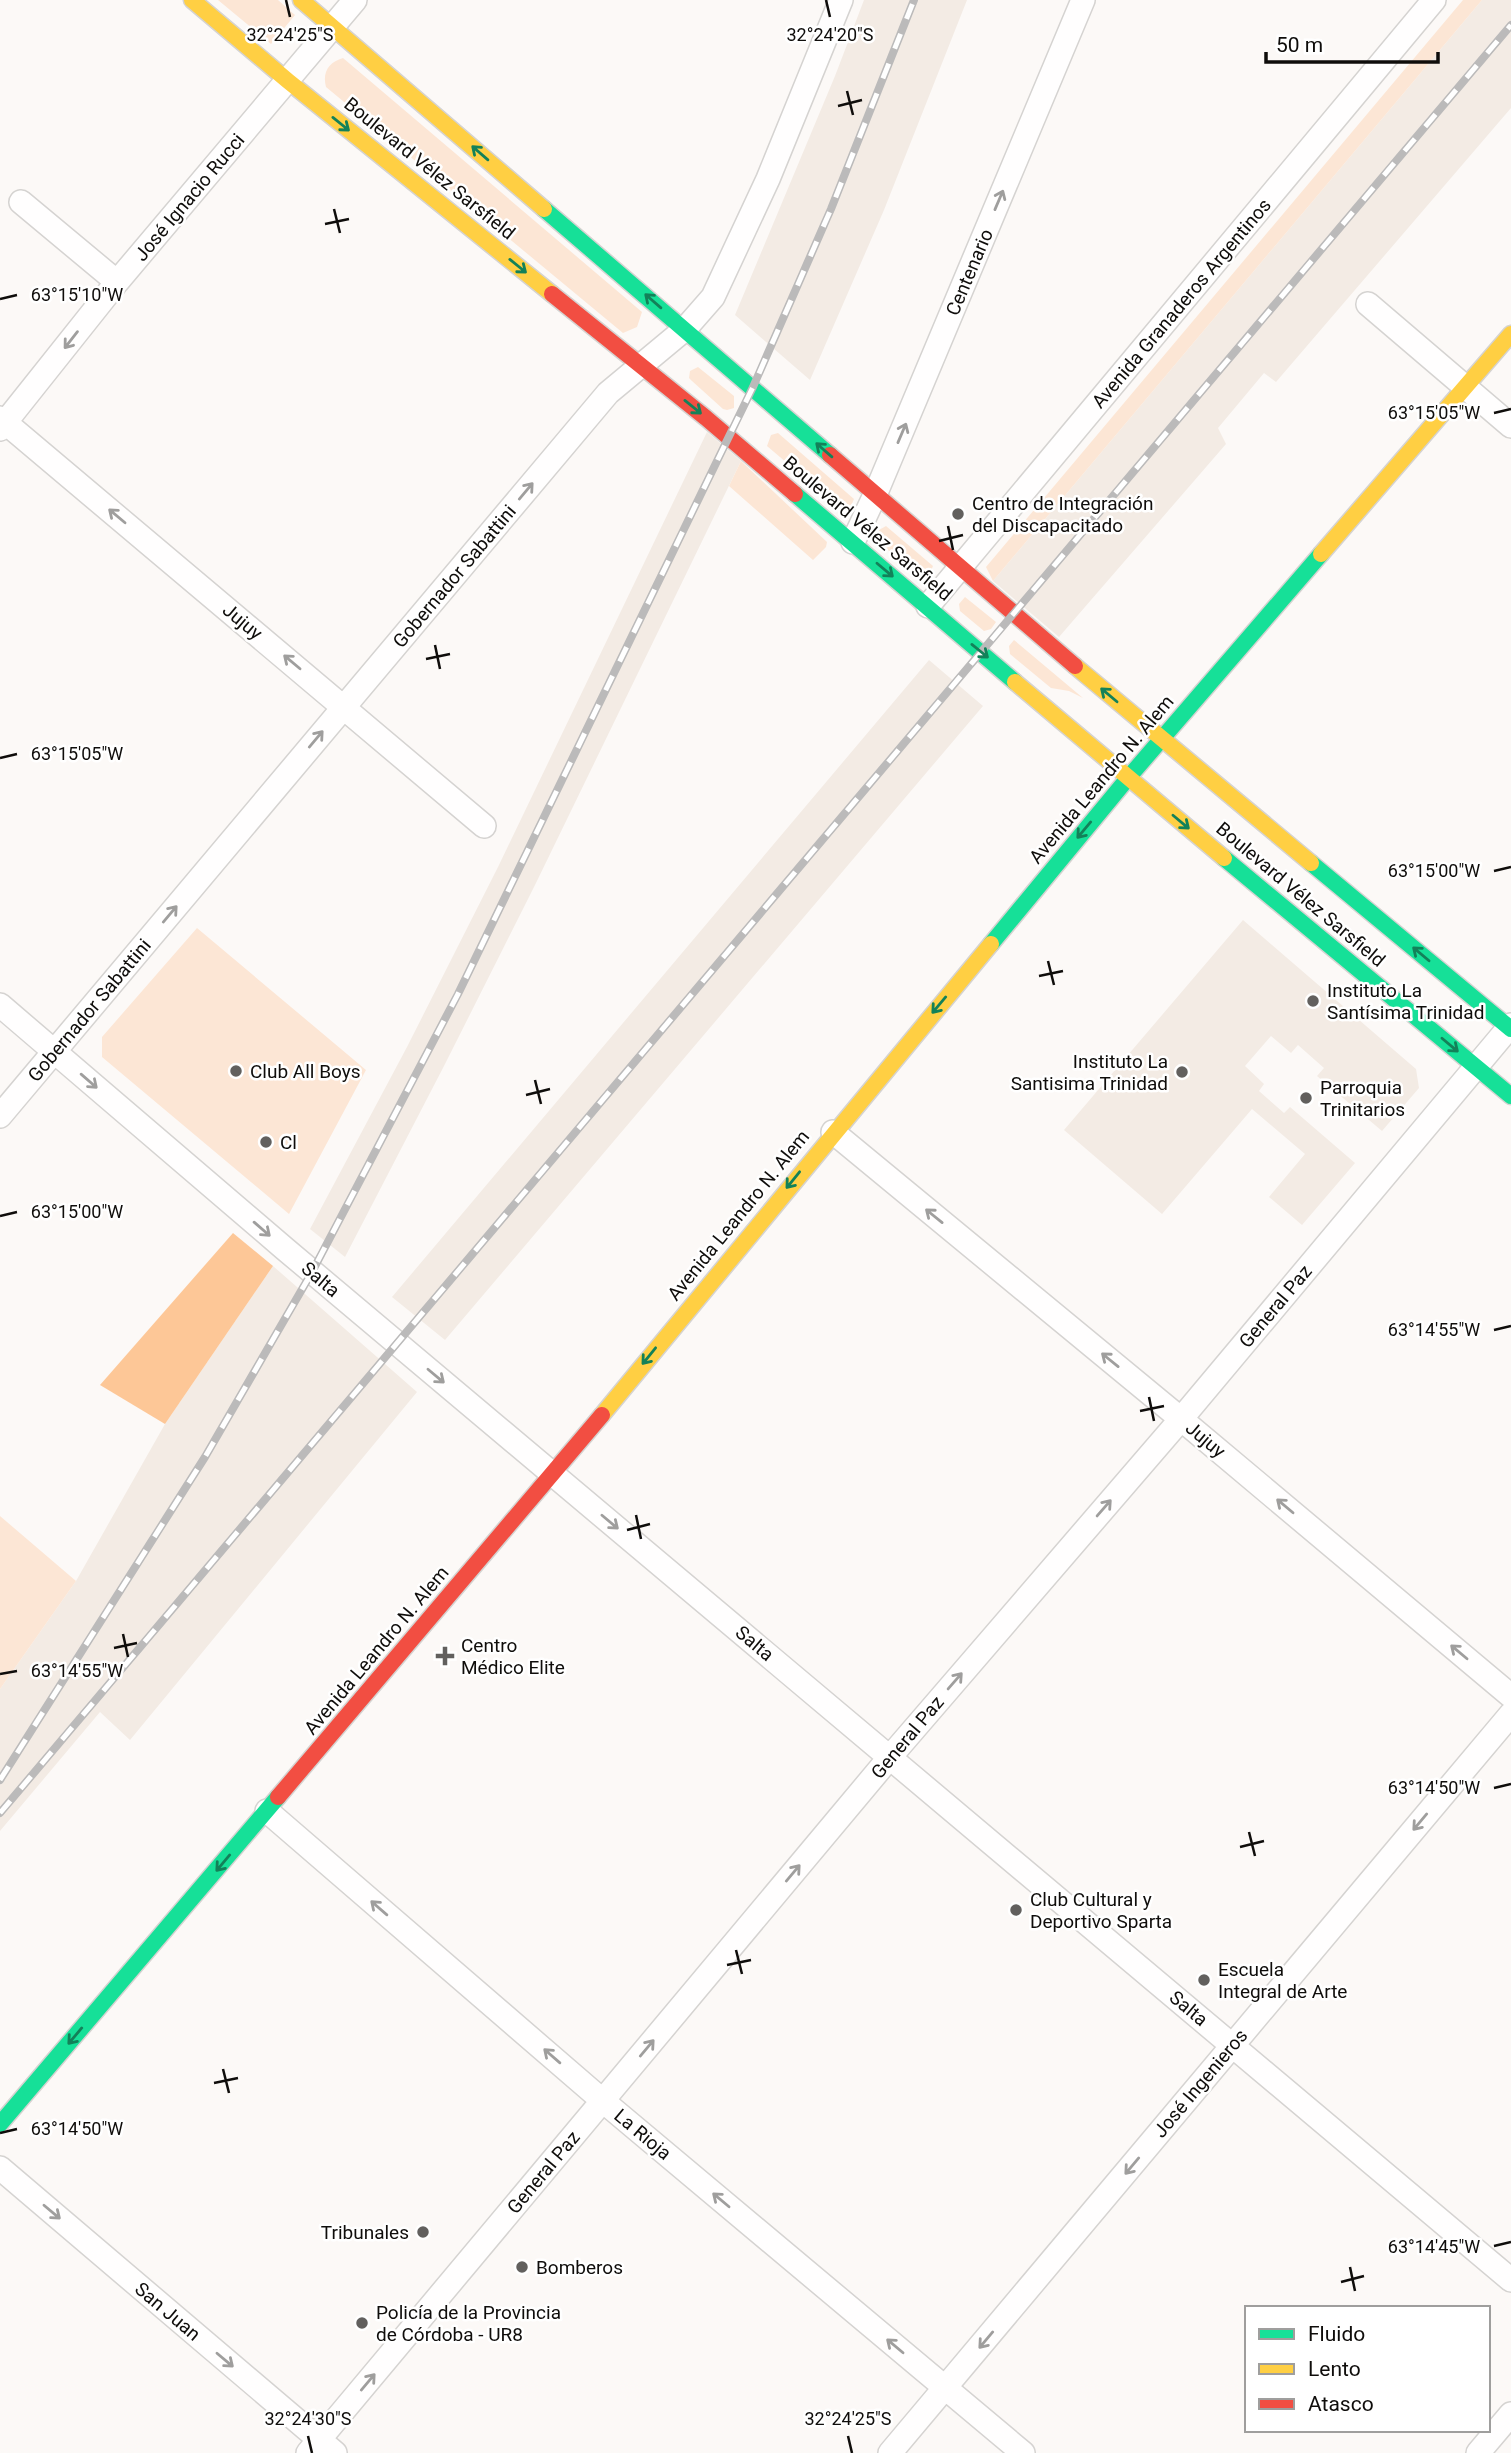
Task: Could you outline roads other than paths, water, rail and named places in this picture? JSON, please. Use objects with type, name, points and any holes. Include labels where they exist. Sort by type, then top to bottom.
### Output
[{"type":"main road","name":"Boulevard Vélez Sarsfield","points":[[192,0],[288,81],[640,364],[1128,778],[1511,1096]]},
{"type":"main road","name":"Boulevard Vélez Sarsfield","points":[[302,0],[959,569],[1510,1028]]},
{"type":"main road","name":"Avenida Leandro N. Alem","points":[[0,2124],[553,1474],[1128,778],[1511,334]]},
{"type":"street","name":"José Ignacio Rucci","points":[[2,423],[355,0]]},
{"type":"street","name":"Gobernador Sabattini","points":[[0,1116],[608,393],[685,329],[713,297],[768,179],[841,0]]},
{"type":"street","name":"Centenario","points":[[853,542],[1083,0]]},
{"type":"street","name":"Avenida Granaderos Argentinos","points":[[928,606],[1434,0]]},
{"type":"street","points":[[21,202],[117,282]]},
{"type":"street","points":[[1368,304],[1511,426]]},
{"type":"street","name":"Jujuy","points":[[2,423],[344,706],[484,826]]},
{"type":"street","name":"Salta","points":[[0,1005],[1511,2280]]},
{"type":"street","name":"General Paz","points":[[321,2448],[603,2101],[890,1757],[1181,1419],[1510,1028]]},
{"type":"street","name":"Jujuy","points":[[833,1132],[1511,1696]]},
{"type":"street","name":"José Ingenieros","points":[[890,2453],[1511,1714]]},
{"type":"street","name":"La Rioja","points":[[267,1811],[603,2101],[1023,2453]]},
{"type":"street","name":"San Juan","points":[[0,2168],[321,2448]]},
{"type":"street","points":[[1478,2453],[1511,2414]]},
{"type":"railway","points":[[0,1780],[205,1457],[312,1272],[458,994],[753,387],[831,209],[914,0]]},
{"type":"railway","points":[[0,1813],[1511,25]]},
{"type":"place","name":"Centro de Integración del Discapacitado","points":[[958,514]]},
{"type":"place","name":"Instituto La Santísima Trinidad","points":[[1313,1001]]},
{"type":"place","name":"Club All Boys","points":[[236,1071]]},
{"type":"place","name":"Instituto La Santisima Trinidad","points":[[1182,1072]]},
{"type":"place","name":"Parroquia Trinitarios","points":[[1306,1098]]},
{"type":"place","name":"Cl","points":[[266,1142]]},
{"type":"place","name":"Centro Médico Elite","points":[[445,1656]]},
{"type":"place","name":"Club Cultural y Deportivo Sparta","points":[[1016,1910]]},
{"type":"place","name":"Escuela Integral de Arte","points":[[1204,1980]]},
{"type":"place","name":"Tribunales","points":[[423,2232]]},
{"type":"place","name":"Bomberos","points":[[522,2267]]},
{"type":"place","name":"Policía de la Provincia de Córdoba - UR8","points":[[362,2323]]}]
